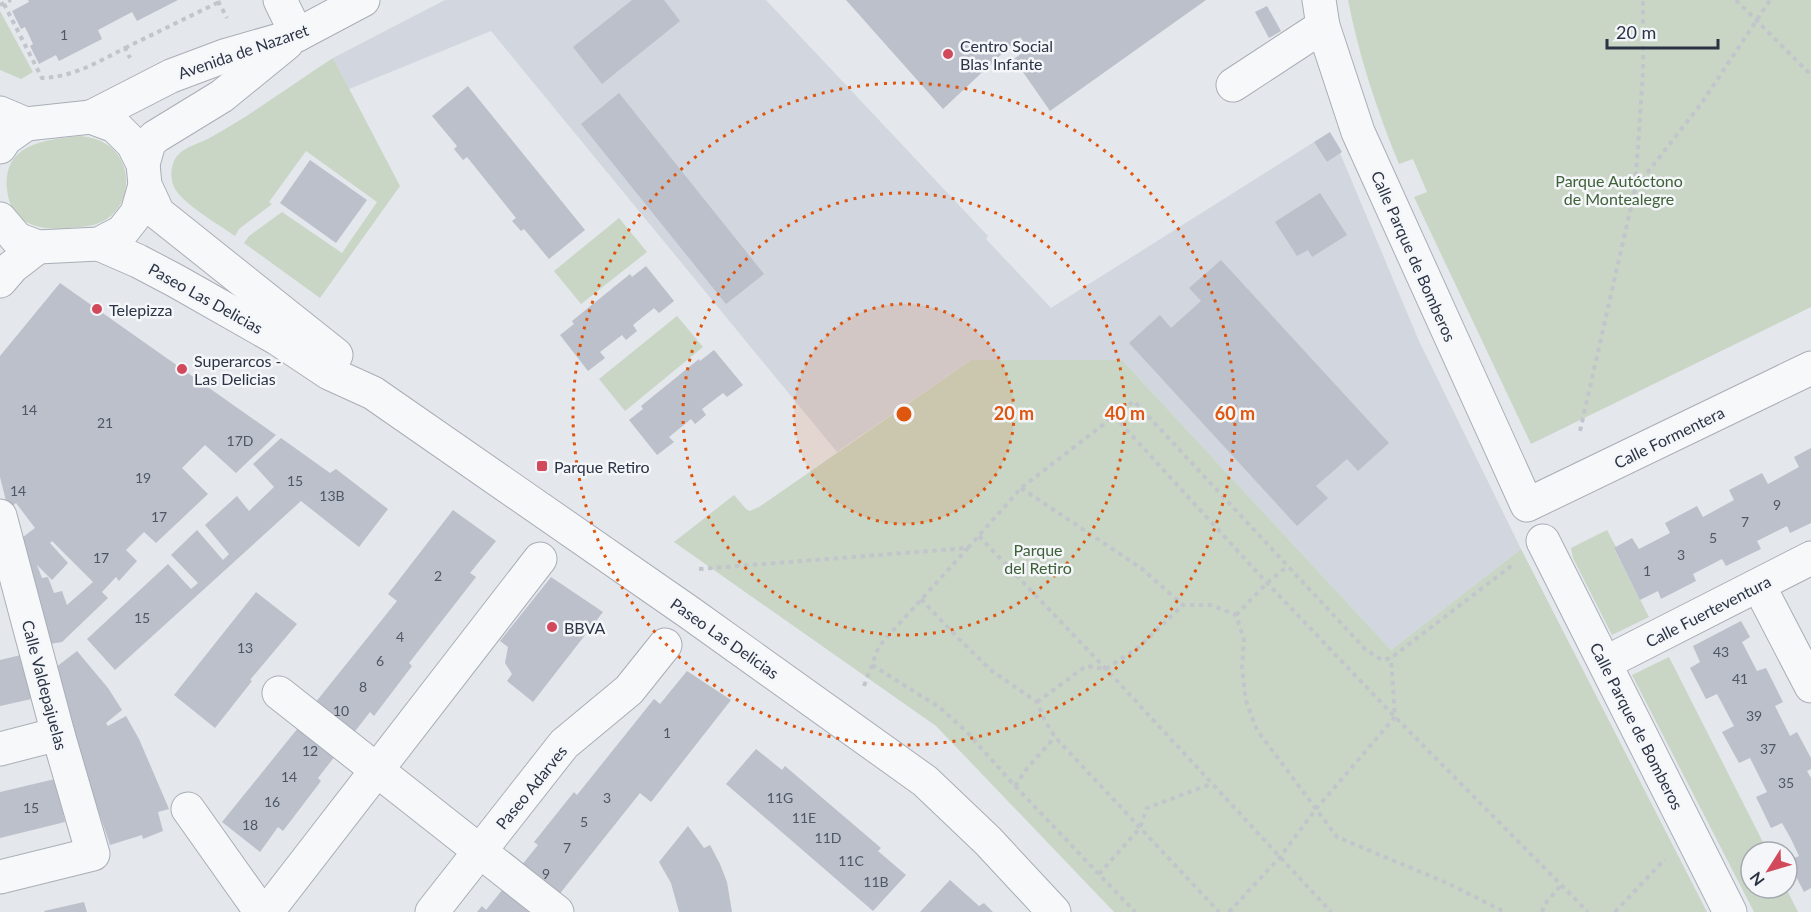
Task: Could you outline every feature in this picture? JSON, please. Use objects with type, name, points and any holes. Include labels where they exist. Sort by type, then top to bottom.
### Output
[{"type":"street","points":[[144,175],[149,143],[155,137],[222,96],[297,35],[280,0]]},
{"type":"street","name":"Avenida de Nazaret","points":[[91,117],[171,76],[227,55],[297,35],[363,0]]},
{"type":"street","points":[[1233,85],[1321,13]]},
{"type":"street","name":"Calle Parque de Bomberos","points":[[1321,13],[1358,132],[1527,506]]},
{"type":"street","points":[[0,147],[13,119],[91,117]]},
{"type":"street","name":"Paseo Las Delicias","points":[[91,117],[115,126],[133,144],[158,213],[343,361],[372,393]]},
{"type":"street","name":"Paseo Las Delicias","points":[[38,247],[99,244],[122,232],[137,213],[144,175]]},
{"type":"street","points":[[0,219],[18,239],[38,247]]},
{"type":"street","name":"Paseo Las Delicias","points":[[99,244],[167,276],[278,339],[329,373],[372,393],[690,613],[925,780],[988,841],[1054,912]]},
{"type":"street","points":[[0,281],[12,267],[38,247]]},
{"type":"street","name":"Calle Formentera","points":[[1527,506],[1811,368]]},
{"type":"street","name":"Calle Valdepajuelas","points":[[0,516],[12,614],[57,734],[93,854],[0,877]]},
{"type":"street","name":"Calle Parque de Bomberos","points":[[1543,541],[1730,912]]},
{"type":"street","name":"Calle Fuerteventura","points":[[1605,663],[1811,558]]},
{"type":"street","points":[[267,912],[540,559]]},
{"type":"street","points":[[1759,585],[1811,686]]},
{"type":"street","name":"Paseo Adarves","points":[[432,912],[564,744],[629,690],[665,645]]},
{"type":"street","points":[[279,693],[557,912]]},
{"type":"street","points":[[0,749],[57,734]]},
{"type":"street","points":[[188,809],[261,912]]},
{"type":"path","points":[[11,0],[2,4],[42,78],[76,73],[218,1],[227,18]]},
{"type":"path","points":[[1580,431],[1635,189],[1643,73],[1643,0]]},
{"type":"path","points":[[1736,0],[1811,75]]},
{"type":"path","points":[[1635,189],[1701,104],[1770,0]]},
{"type":"path","points":[[125,48],[132,62]]},
{"type":"path","points":[[864,686],[879,646],[1021,488],[1134,401],[1365,650],[1382,660],[1391,658],[1543,541]]},
{"type":"path","points":[[1114,416],[1267,583],[1395,717],[1588,912]]},
{"type":"path","points":[[1021,488],[1142,568],[1183,604],[1211,605],[1236,615]]},
{"type":"path","points":[[979,536],[1106,669],[1331,912]]},
{"type":"path","points":[[699,569],[968,548]]},
{"type":"path","points":[[1236,615],[1287,566]]},
{"type":"path","points":[[921,599],[992,671],[1037,702],[1055,737],[1219,912]]},
{"type":"path","points":[[1037,702],[1086,666],[1106,669],[1139,647],[1183,604]]},
{"type":"path","points":[[1236,615],[1244,640],[1242,668],[1246,701],[1257,730],[1337,837],[1447,883],[1505,912]]},
{"type":"path","points":[[1229,912],[1280,857],[1316,809],[1395,717],[1391,658]]},
{"type":"path","points":[[872,665],[939,707],[967,732],[1135,912]]},
{"type":"path","points":[[1015,786],[1028,767],[1055,737]]},
{"type":"path","points":[[1099,874],[1140,828],[1147,808],[1211,784]]},
{"type":"path","points":[[1615,912],[1690,832]]},
{"type":"path","points":[[1542,912],[1545,904],[1562,884]]},
{"type":"shaded area","points":[[445,0],[766,0],[988,236],[986,239],[1051,308],[1314,142],[1327,162],[1340,153],[1419,341],[1521,549],[1391,650],[1122,360],[971,360],[837,452],[491,31],[349,89],[333,58]]},
{"type":"green space","name":"Parque Autóctono de Montealegre","points":[[1348,0],[1811,0],[1811,307],[1531,444],[1414,197],[1427,192],[1413,159],[1399,164],[1369,83]]},
{"type":"green space","points":[[0,11],[33,72],[21,79],[0,70]]},
{"type":"green space","points":[[333,58],[400,186],[320,298],[244,243],[249,236],[282,212],[342,253],[377,202],[306,151],[269,202],[272,204],[239,229],[235,236],[184,200],[174,187],[171,172],[177,156],[184,150],[228,127]]},
{"type":"green space","points":[[81,136],[105,143],[115,151],[122,162],[126,189],[115,212],[95,224],[57,229],[37,226],[20,218],[9,201],[7,189],[8,173],[12,161],[30,146],[55,139]]},
{"type":"green space","points":[[619,218],[647,252],[581,304],[554,271]]},
{"type":"green space","points":[[677,316],[703,347],[625,411],[599,379]]},
{"type":"green space","name":"Parque del Retiro","points":[[971,360],[1122,360],[1391,650],[1521,549],[1707,912],[1114,912],[936,726],[674,542],[734,495],[750,511],[759,507]]},
{"type":"green space","points":[[1607,530],[1616,547],[1614,549],[1649,617],[1612,635],[1573,558],[1571,548]]},
{"type":"green space","points":[[1669,657],[1762,840],[1739,840],[1739,883],[1632,675]]},
{"type":"green space","points":[[1748,900],[1792,900],[1798,912],[1754,912]]},
{"type":"building","points":[[28,0],[178,0],[137,21],[132,12],[98,30],[102,39],[59,61],[56,55],[39,64],[30,46],[33,44],[25,27],[21,29],[12,11],[29,2]]},
{"type":"building","points":[[632,0],[664,0],[680,21],[602,84],[573,47]]},
{"type":"building","name":"Centro Social Blas Infante","points":[[846,0],[1206,0],[1050,111],[1014,59],[1029,48],[1020,37],[943,109]]},
{"type":"building","points":[[1267,6],[1281,31],[1269,38],[1255,12]]},
{"type":"building","points":[[468,86],[585,230],[549,259],[524,229],[521,231],[512,221],[516,218],[467,157],[463,160],[454,149],[457,146],[432,116]]},
{"type":"building","points":[[619,93],[764,274],[726,304],[581,124]]},
{"type":"building","points":[[1330,132],[1342,152],[1327,162],[1314,142]]},
{"type":"building","points":[[310,160],[367,200],[336,243],[280,203]]},
{"type":"building","points":[[1320,193],[1347,235],[1312,257],[1308,250],[1297,256],[1275,222]]},
{"type":"building","points":[[1221,260],[1389,443],[1358,471],[1347,459],[1316,486],[1328,498],[1297,526],[1129,343],[1160,315],[1171,328],[1201,301],[1189,288]]},
{"type":"building","points":[[646,266],[674,301],[659,313],[654,308],[633,325],[637,331],[626,340],[622,335],[600,352],[605,358],[588,371],[560,335],[574,324],[572,321],[630,274],[632,277]]},
{"type":"building","points":[[60,283],[276,435],[236,473],[205,445],[182,468],[208,494],[156,543],[144,532],[126,550],[137,561],[119,581],[116,577],[102,592],[108,598],[62,642],[44,645],[15,543],[35,528],[16,503],[8,509],[0,477],[0,356]],"holes":[[[52,541],[93,582],[67,605],[62,591],[54,593],[48,577],[42,578],[37,565],[52,580],[68,563],[50,543]]]},
{"type":"building","points":[[714,350],[743,385],[727,397],[723,393],[702,409],[706,415],[695,424],[691,419],[669,437],[674,442],[657,455],[629,420],[643,409],[641,406],[699,359],[700,361]]},
{"type":"building","points":[[281,438],[330,473],[336,469],[388,509],[359,547],[301,501],[115,670],[87,639],[168,564],[191,589],[198,583],[171,555],[197,530],[223,560],[229,554],[205,525],[237,496],[249,511],[274,487],[253,464]]},
{"type":"building","points":[[1811,448],[1811,523],[1790,533],[1787,526],[1757,541],[1761,549],[1726,566],[1722,559],[1693,574],[1696,581],[1661,599],[1658,591],[1640,600],[1614,548],[1632,538],[1639,549],[1670,533],[1665,523],[1697,506],[1703,517],[1734,500],[1729,490],[1762,473],[1768,484],[1799,467],[1794,457]]},
{"type":"building","points":[[453,510],[496,541],[470,573],[476,577],[409,663],[412,666],[374,716],[370,712],[349,739],[311,708],[397,601],[388,594]]},
{"type":"building","name":"BBVA","points":[[551,577],[603,612],[533,702],[507,681],[512,674],[505,663],[508,647],[500,641]]},
{"type":"building","points":[[256,592],[297,624],[250,680],[252,681],[215,728],[174,695]]},
{"type":"building","points":[[1741,621],[1750,637],[1742,642],[1757,671],[1766,668],[1783,702],[1775,706],[1790,736],[1797,732],[1811,758],[1811,769],[1807,771],[1811,778],[1811,888],[1804,892],[1799,882],[1799,840],[1791,840],[1782,823],[1771,828],[1756,797],[1767,792],[1750,758],[1739,763],[1722,732],[1734,726],[1717,694],[1706,699],[1690,668],[1700,662],[1693,646]]},
{"type":"building","points":[[77,651],[108,688],[122,710],[106,723],[108,726],[126,716],[139,739],[169,809],[158,812],[163,831],[143,839],[142,835],[110,845],[51,671]]},
{"type":"building","points":[[25,654],[36,698],[0,706],[0,660]]},
{"type":"building","points":[[687,671],[731,700],[651,802],[640,793],[554,901],[517,871],[538,845],[534,842],[574,792],[577,795],[654,699],[660,704]]},
{"type":"building","points":[[302,723],[339,751],[318,778],[321,781],[283,831],[278,827],[260,852],[222,822]]},
{"type":"building","points":[[756,749],[782,770],[785,766],[881,848],[878,851],[906,875],[873,911],[726,784]]},
{"type":"building","points":[[55,779],[65,822],[0,838],[0,792]]},
{"type":"building","points":[[688,826],[704,848],[710,845],[720,864],[727,882],[732,912],[679,912],[671,883],[659,862]]},
{"type":"building","points":[[950,880],[979,906],[984,903],[993,912],[920,912]]},
{"type":"building","points":[[507,884],[542,912],[477,912],[482,906],[486,910]]},
{"type":"building","points":[[84,902],[87,912],[44,911]]},
{"type":"place","name":"Centro Social Blas Infante","points":[[948,54]]},
{"type":"place","name":"Telepizza","points":[[97,309]]},
{"type":"place","name":"Superarcos - Las Delicias","points":[[182,369]]},
{"type":"place","name":"Parque Retiro","points":[[542,466]]},
{"type":"place","name":"BBVA","points":[[552,627]]}]
